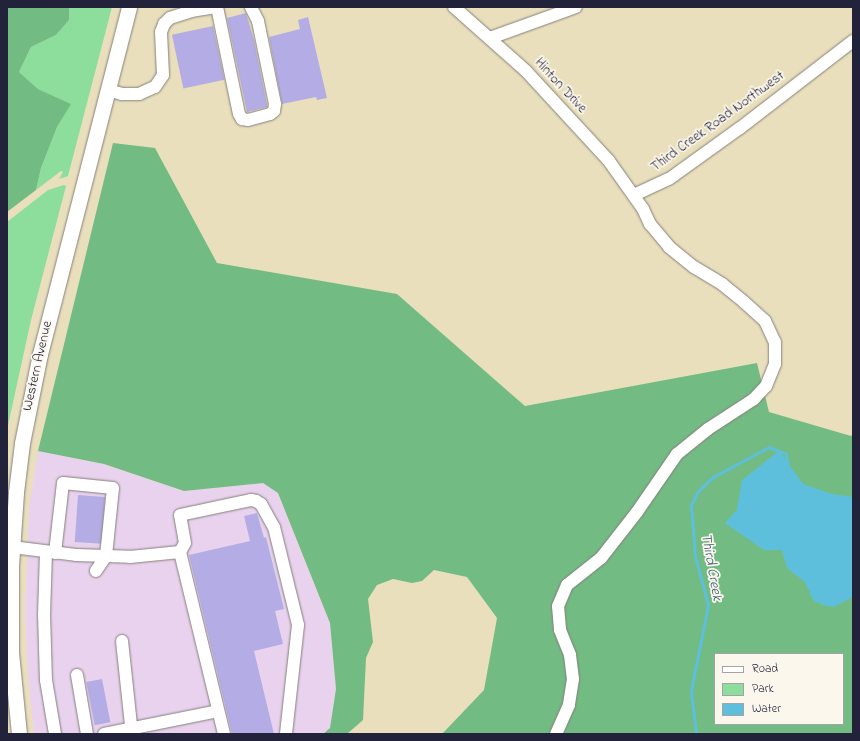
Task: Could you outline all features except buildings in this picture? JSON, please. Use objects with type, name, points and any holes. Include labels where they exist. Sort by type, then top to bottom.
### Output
[{"type":"main road","name":"Western Avenue","points":[[19,734],[12,659],[9,597],[16,492],[29,400],[129,7]]},
{"type":"street","points":[[108,90],[122,94],[139,94],[155,87],[163,75],[161,32],[164,24],[170,18],[191,11],[217,7],[239,114],[242,120],[248,120],[270,114],[274,111],[275,104],[258,21],[251,7]]},
{"type":"street","name":"Hinton Drive","points":[[454,7],[526,71],[609,161],[634,195]]},
{"type":"street","points":[[490,38],[576,7]]},
{"type":"street","name":"Third Creek Road Northwest","points":[[634,195],[669,179],[740,128],[853,41]]},
{"type":"street","points":[[556,734],[569,705],[572,679],[570,655],[560,630],[558,606],[567,585],[601,558],[637,512],[677,454],[708,429],[754,399],[766,386],[775,364],[775,342],[765,321],[722,284],[694,267],[669,247],[650,224],[634,195]]},
{"type":"street","points":[[55,734],[46,680],[44,614],[50,552],[63,483],[114,488],[106,556],[96,571]]},
{"type":"street","points":[[224,734],[180,552],[186,543],[180,514],[251,500],[261,504],[274,527],[298,625],[286,734]]},
{"type":"street","points":[[12,547],[50,552],[106,556],[180,552]]},
{"type":"street","points":[[122,641],[132,731]]},
{"type":"street","points":[[77,675],[87,734]]},
{"type":"street","points":[[104,734],[132,731],[218,711]]},
{"type":"shaded area","points":[[38,451],[104,464],[184,491],[263,483],[278,493],[330,623],[336,689],[330,728],[323,734],[34,734],[27,665],[25,608],[29,508]]},
{"type":"green space","points":[[7,7],[69,7],[69,20],[56,35],[31,47],[19,72],[38,89],[71,104],[57,127],[41,168],[36,190],[7,212]]},
{"type":"green space","points":[[69,7],[112,7],[68,176],[59,179],[63,172],[61,171],[36,190],[41,168],[57,127],[70,104],[38,89],[19,72],[31,47],[56,35],[69,20]]},
{"type":"green space","points":[[113,143],[155,148],[217,263],[397,294],[525,406],[757,363],[769,412],[851,436],[853,434],[853,734],[442,734],[484,690],[497,618],[467,577],[434,570],[422,581],[412,583],[393,579],[377,585],[368,599],[373,642],[366,658],[363,720],[347,734],[323,734],[330,728],[336,689],[330,623],[278,493],[263,483],[184,491],[104,464],[38,451]]},
{"type":"green space","points":[[64,185],[66,186],[31,320],[7,430],[7,222],[48,190]]},
{"type":"water","points":[[779,451],[803,484],[832,494],[853,497],[853,593],[851,598],[834,607],[823,605],[813,600],[805,582],[787,568],[782,550],[764,550],[725,523],[737,510],[742,480]]},
{"type":"waterway","name":"Third Creek","points":[[696,734],[691,691],[708,605],[695,556],[691,505],[698,491],[713,477],[769,447],[786,454],[788,466]]}]
